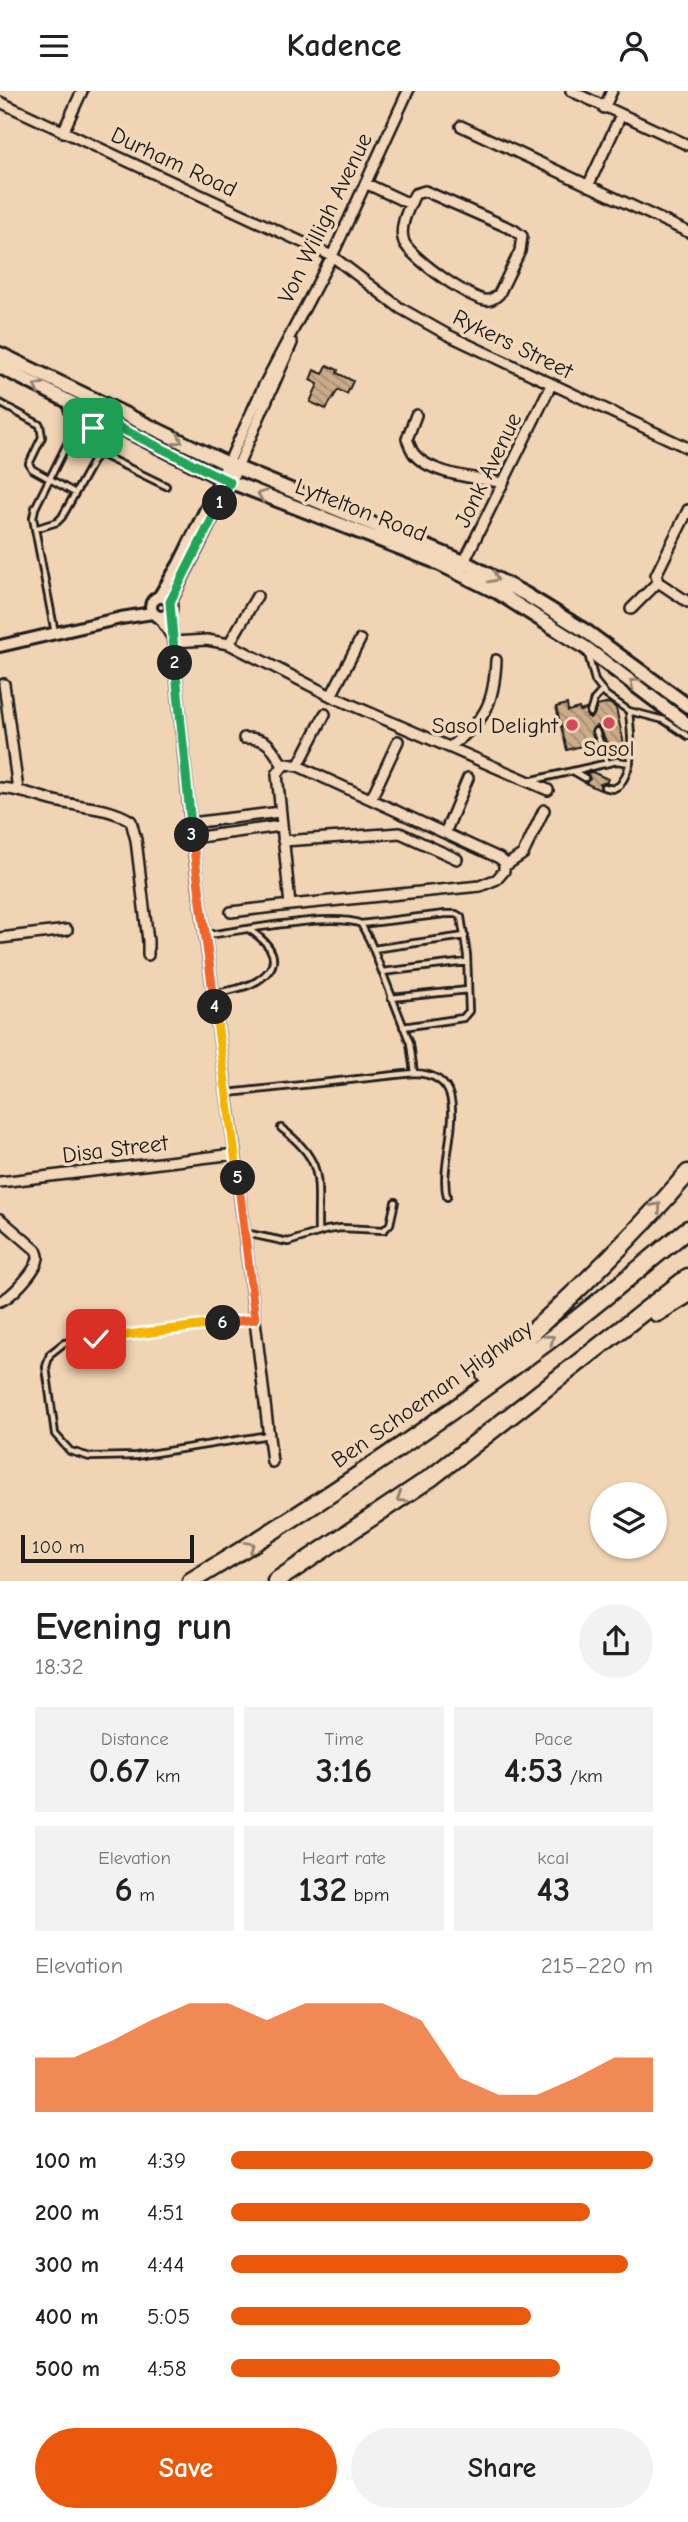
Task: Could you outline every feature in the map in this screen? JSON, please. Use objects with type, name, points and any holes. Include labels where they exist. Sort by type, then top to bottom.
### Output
[{"type":"highway","points":[[415,1436],[540,1327],[626,1241],[688,1173]]},
{"type":"highway","name":"Ben Schoeman Highway","points":[[191,1580],[264,1537],[415,1436],[549,1341],[688,1230]]},
{"type":"highway","points":[[432,1477],[688,1277]]},
{"type":"highway","points":[[276,1580],[432,1477],[659,1311],[688,1294]]},
{"type":"main road","name":"Lyttelton Road","points":[[0,354],[233,466],[525,594],[587,632],[688,706]]},
{"type":"main road","name":"Lyttelton Road","points":[[0,367],[225,480],[434,561],[462,568],[586,648],[688,725]]},
{"type":"street","points":[[62,132],[82,91]]},
{"type":"street","name":"Von Willigh Avenue","points":[[155,607],[233,466],[263,387],[332,256],[408,91]]},
{"type":"street","points":[[571,91],[688,145]]},
{"type":"street","points":[[604,108],[612,91]]},
{"type":"street","name":"Durham Road","points":[[0,102],[332,256]]},
{"type":"street","points":[[588,186],[621,115]]},
{"type":"street","points":[[461,126],[688,232]]},
{"type":"street","points":[[367,184],[410,205]]},
{"type":"street","points":[[430,192],[519,232],[522,245],[499,294],[488,301],[477,298],[425,266],[411,253],[404,241],[402,227],[410,205],[415,194],[430,192]]},
{"type":"street","name":"Rykers Street","points":[[332,256],[422,321],[551,385],[688,448]]},
{"type":"street","name":"Jonk Avenue","points":[[462,568],[551,385]]},
{"type":"street","points":[[416,415],[407,439],[414,454],[429,465],[456,475],[503,483]]},
{"type":"street","name":"Von Willigh Avenue","points":[[170,607],[225,480]]},
{"type":"street","points":[[688,510],[656,575],[659,582],[688,602]]},
{"type":"street","points":[[631,609],[659,582]]},
{"type":"street","points":[[229,644],[257,596]]},
{"type":"street","points":[[0,646],[121,618],[155,607],[165,597],[170,607],[192,838],[235,1154],[272,1462]]},
{"type":"street","points":[[155,607],[166,617],[170,607]]},
{"type":"street","points":[[155,607],[172,640]]},
{"type":"street","points":[[172,640],[207,640],[229,644],[331,696],[548,790]]},
{"type":"street","points":[[331,696],[360,640]]},
{"type":"street","points":[[451,746],[475,727],[489,706],[495,687],[496,660]]},
{"type":"street","points":[[4,684],[18,790]]},
{"type":"street","points":[[298,766],[325,714]]},
{"type":"street","points":[[244,738],[257,738],[270,744],[283,766]]},
{"type":"street","points":[[371,799],[398,741]]},
{"type":"street","points":[[290,905],[277,774],[283,766],[292,764],[499,858],[505,866]]},
{"type":"street","points":[[445,833],[468,778]]},
{"type":"street","points":[[0,788],[18,790],[131,821],[136,839],[148,955]]},
{"type":"street","points":[[231,912],[480,886],[497,879],[505,866],[523,854],[544,810]]},
{"type":"street","points":[[191,823],[281,812]]},
{"type":"street","points":[[192,838],[282,827]]},
{"type":"street","points":[[283,841],[400,833],[457,859]]},
{"type":"street","points":[[0,938],[68,930]]},
{"type":"street","name":"Disa Street","points":[[0,1182],[235,1154]]},
{"type":"street","points":[[0,1219],[36,1250],[38,1255],[33,1268],[9,1298],[0,1301]]},
{"type":"lane","points":[[55,633],[33,519],[35,508],[71,436],[71,422],[65,400]]},
{"type":"lane","points":[[0,403],[40,425],[41,437],[29,464],[32,469],[75,493]]},
{"type":"lane","points":[[71,436],[93,428],[120,428]]},
{"type":"lane","points":[[35,529],[57,522],[96,456],[102,455],[166,486]]},
{"type":"lane","points":[[586,648],[595,681],[602,691],[629,711],[664,720],[688,736]]},
{"type":"lane","points":[[590,713],[594,700],[602,691]]},
{"type":"lane","points":[[604,787],[613,789],[620,785],[630,763],[632,752],[629,711]]},
{"type":"lane","points":[[596,731],[607,764]]},
{"type":"lane","points":[[528,781],[621,761],[630,763]]},
{"type":"lane","points":[[573,771],[585,778]]},
{"type":"lane","points":[[205,936],[346,920],[360,925],[456,914],[461,917],[465,936],[469,1011],[463,1018],[403,1027]]},
{"type":"lane","points":[[360,925],[373,949],[410,1043],[414,1073]]},
{"type":"lane","points":[[213,993],[256,982],[269,970],[272,964],[271,948],[265,940],[249,930]]},
{"type":"lane","points":[[373,949],[465,936]]},
{"type":"lane","points":[[382,972],[467,962]]},
{"type":"lane","points":[[391,998],[468,990]]},
{"type":"lane","points":[[227,1093],[414,1073],[437,1077],[447,1088],[453,1107],[444,1185],[447,1197]]},
{"type":"lane","points":[[281,1128],[307,1151],[316,1167],[318,1231]]},
{"type":"lane","points":[[244,1233],[288,1242],[318,1231],[341,1228],[384,1230],[390,1224],[396,1202]]},
{"type":"lane","points":[[255,1319],[64,1343],[50,1354],[46,1367],[55,1434],[70,1451],[90,1457],[136,1456],[269,1435]]},
{"type":"building","points":[[327,365],[353,381],[347,394],[338,390],[326,409],[310,402],[318,384],[310,380],[314,370],[323,374]]},
{"type":"building","points":[[609,703],[616,708],[626,753],[610,757],[605,739],[600,728],[596,726],[591,731],[595,742],[567,750],[556,707],[567,704],[568,711],[586,709],[586,715],[590,718],[597,706]]},
{"type":"building","points":[[592,772],[608,779],[606,783],[600,784],[600,790],[585,783],[590,779],[587,773]]},
{"type":"place","name":"Sasol","points":[[609,723]]},
{"type":"place","name":"Sasol Delight","points":[[572,725]]},
{"type":"route","points":[[93,428],[120,428],[230,482],[170,602],[170,612],[191,823],[255,1319],[96,1339]]}]
